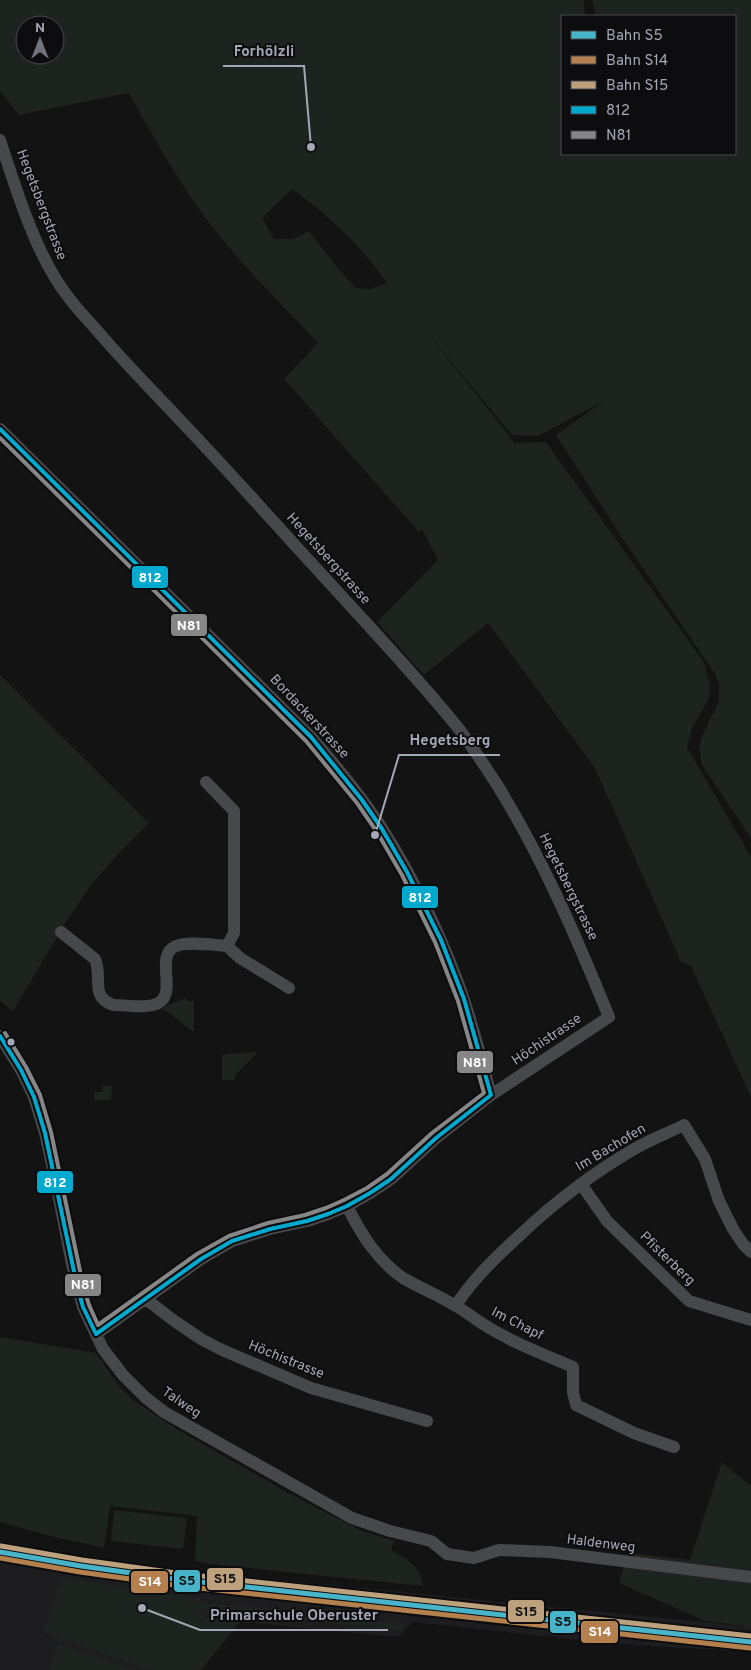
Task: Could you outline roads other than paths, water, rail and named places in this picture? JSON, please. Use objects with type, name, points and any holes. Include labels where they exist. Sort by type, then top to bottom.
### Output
[{"type":"street","name":"Hegetsbergstrasse","points":[[0,140],[42,253],[53,276],[69,299],[121,359],[180,419],[365,622],[431,695],[461,732],[512,808],[534,847],[555,889],[609,1017]]},
{"type":"street","name":"Bordackerstrasse","points":[[0,429],[311,737],[369,809],[405,869],[443,947],[459,985],[472,1025],[491,1095]]},
{"type":"street","points":[[206,782],[234,811],[234,933],[227,946]]},
{"type":"street","points":[[61,932],[95,959],[100,994],[108,1003],[114,1005],[153,1005],[160,1001],[166,992],[167,955],[174,947],[183,944],[227,946],[240,958],[289,988]]},
{"type":"street","name":"Höchistrasse","points":[[96,1334],[201,1259],[232,1241],[270,1229],[307,1221],[347,1206],[370,1193],[391,1179],[436,1138],[491,1095],[609,1017]]},
{"type":"street","name":"Talweg","points":[[0,1036],[21,1070],[34,1097],[45,1133],[83,1307],[103,1349],[122,1375],[145,1397],[182,1424],[352,1518],[390,1531],[431,1541],[447,1554]]},
{"type":"street","name":"Im Bachofen","points":[[456,1305],[482,1270],[532,1224],[581,1184],[637,1147],[684,1125],[705,1159],[719,1201],[733,1229],[751,1252]]},
{"type":"street","name":"Pfisterberg","points":[[581,1184],[607,1222],[689,1301],[751,1320]]},
{"type":"street","name":"Im Chapf","points":[[347,1206],[363,1236],[388,1266],[410,1282],[456,1305],[501,1335],[573,1367],[573,1392],[576,1405],[634,1433],[674,1447]]},
{"type":"street","name":"Höchistrasse","points":[[146,1299],[201,1339],[220,1349],[312,1388],[427,1421]]},
{"type":"street","name":"Haldenweg","points":[[447,1554],[474,1558],[499,1550],[550,1552],[751,1578]]},
{"type":"rail line","name":"S15","points":[[1,1546],[82,1560],[183,1574],[751,1636]]},
{"type":"rail line","name":"S5","points":[[0,1552],[81,1566],[182,1580],[751,1642]]},
{"type":"rail line","name":"S14","points":[[0,1558],[80,1572],[181,1586],[750,1648]]},
{"type":"place","name":"Forhölzli","points":[[311,147]]},
{"type":"place","name":"Hegetsberg","points":[[375,835]]},
{"type":"place","name":"Primarschule Oberuster","points":[[142,1608]]}]
